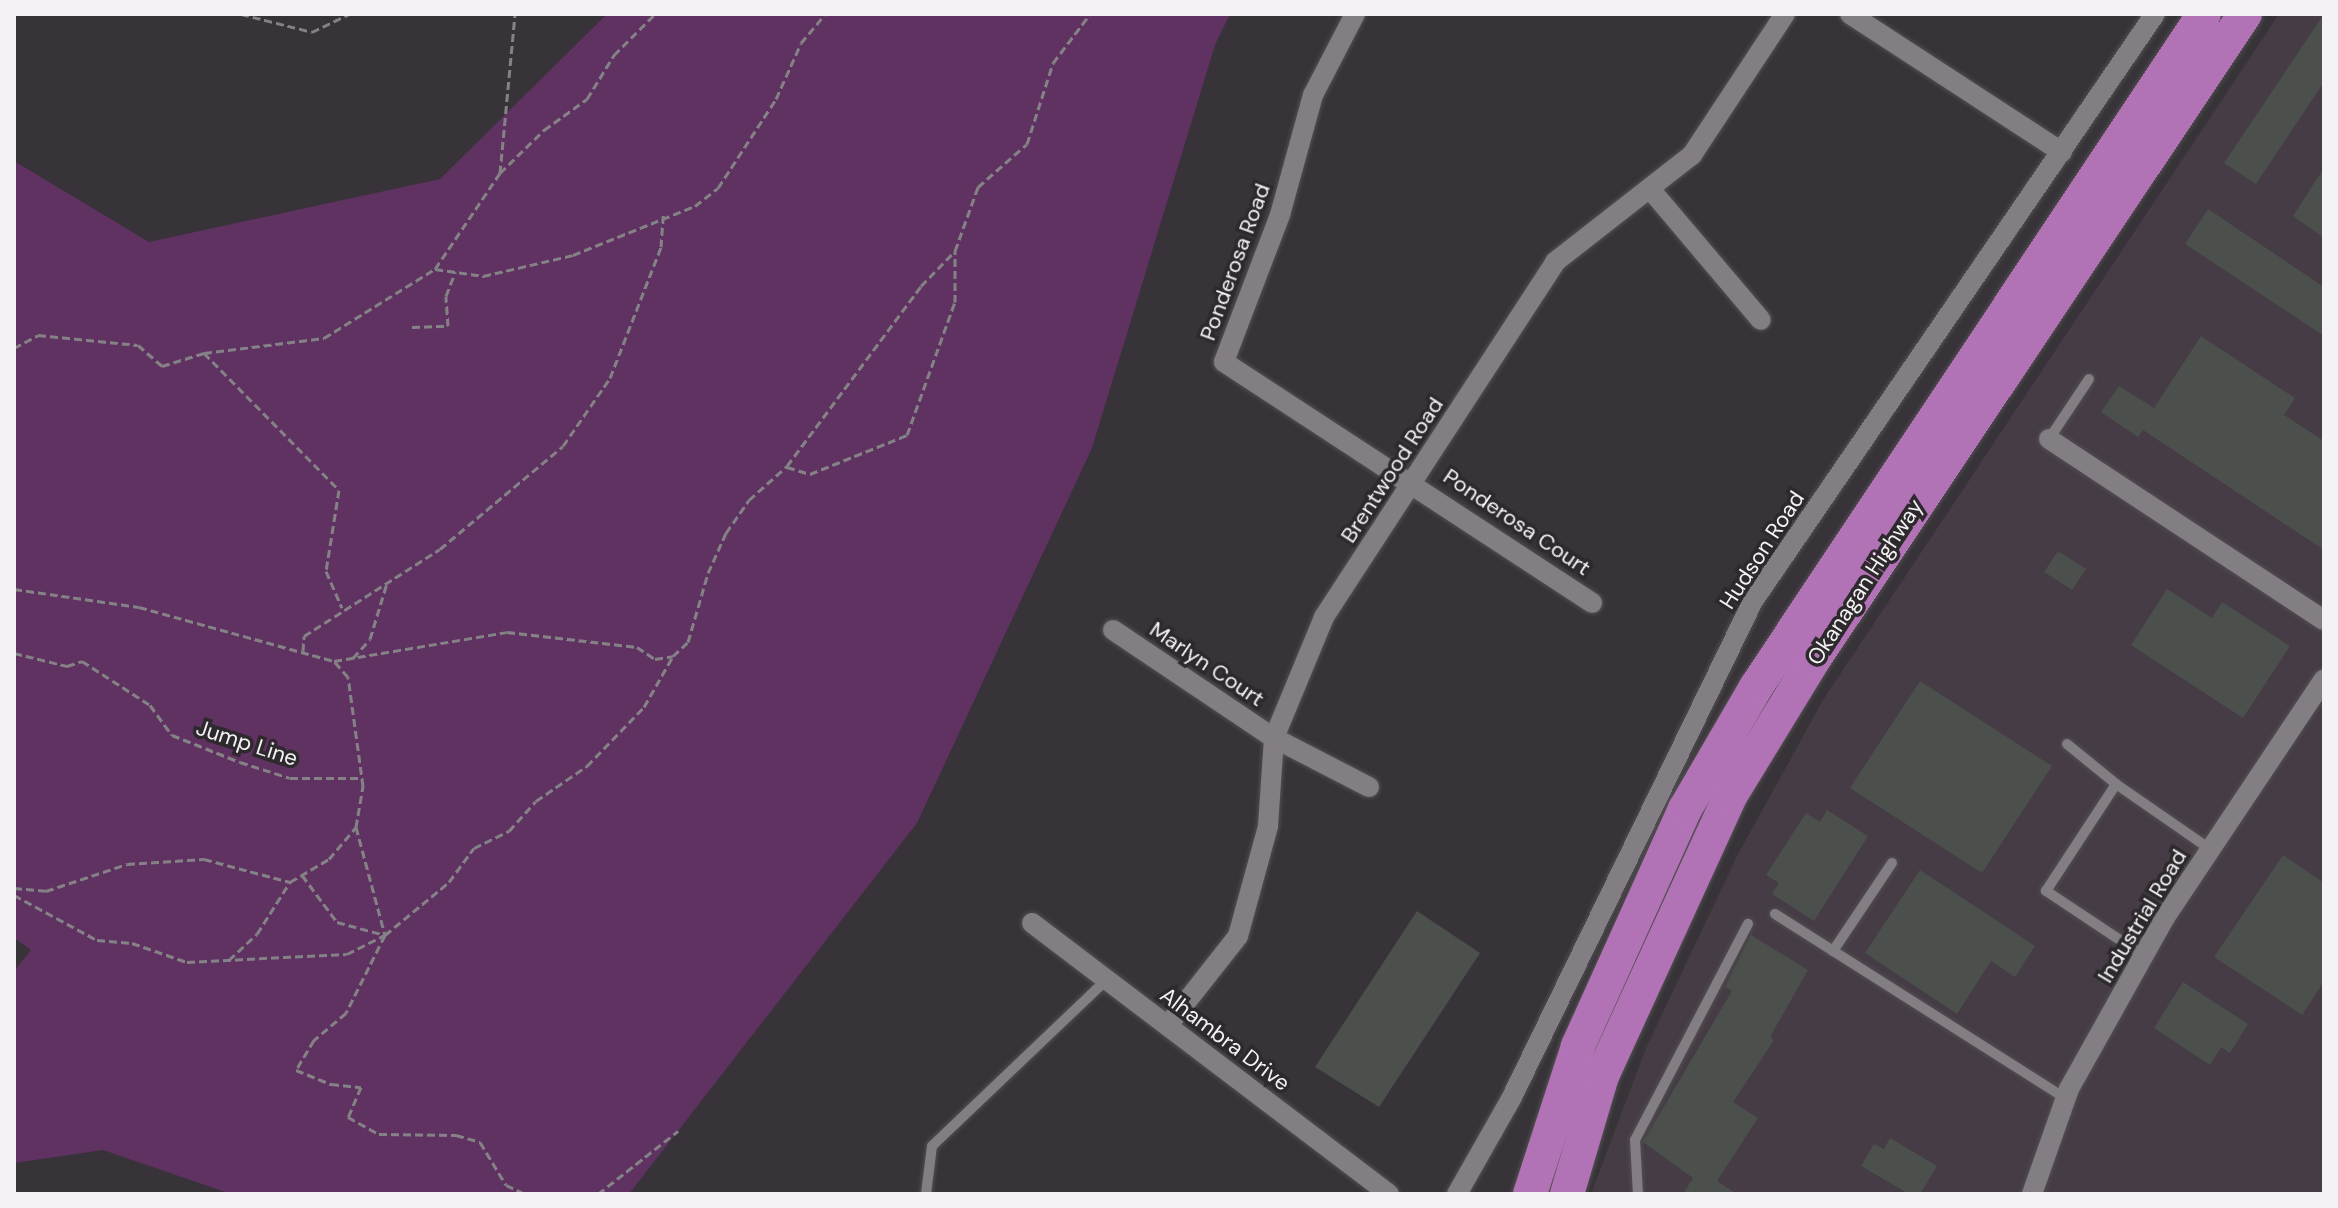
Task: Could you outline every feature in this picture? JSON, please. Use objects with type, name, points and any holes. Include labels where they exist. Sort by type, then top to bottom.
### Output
[{"type":"highway","name":"Okanagan Highway","points":[[1530,1194],[1578,1046],[1685,809],[1756,687],[2204,14]]},
{"type":"highway","name":"Okanagan Highway","points":[[1567,1194],[1602,1076],[1729,798],[1812,662],[2245,14]]},
{"type":"street","name":"Ponderosa Road","points":[[1355,14],[1313,95],[1280,215],[1224,362],[1414,482]]},
{"type":"street","name":"Brentwood Road","points":[[1168,1025],[1238,936],[1268,826],[1274,738],[1324,617],[1555,262],[1692,155],[1785,14]]},
{"type":"street","points":[[1850,14],[2062,152]]},
{"type":"street","name":"Hudson Road","points":[[1457,1194],[1512,1097],[1753,601],[2155,14]]},
{"type":"street","points":[[1651,190],[1761,320]]},
{"type":"street","points":[[2049,439],[2324,620]]},
{"type":"street","name":"Ponderosa Court","points":[[1414,482],[1592,603]]},
{"type":"street","name":"Marlyn Court","points":[[1113,630],[1274,738],[1369,787]]},
{"type":"street","name":"Industrial Road","points":[[2032,1194],[2066,1099],[2144,956],[2210,849],[2324,679]]},
{"type":"street","name":"Alhambra Drive","points":[[1032,923],[1389,1194]]},
{"type":"lane","points":[[2049,439],[2089,379]]},
{"type":"lane","points":[[2067,744],[2116,784],[2210,849]]},
{"type":"lane","points":[[2116,784],[2046,891],[2144,956]]},
{"type":"lane","points":[[1833,951],[1892,863]]},
{"type":"lane","points":[[1775,914],[2066,1099]]},
{"type":"lane","points":[[1638,1194],[1635,1140],[1748,924]]},
{"type":"lane","points":[[926,1194],[932,1146],[1105,981]]},
{"type":"path","points":[[241,14],[312,32],[349,14]]},
{"type":"path","points":[[500,173],[515,14]]},
{"type":"path","points":[[14,348],[38,335],[138,345],[162,366],[204,353],[324,338],[435,269],[500,173],[544,130],[587,99],[614,55],[655,14]]},
{"type":"path","points":[[435,269],[483,276],[573,255],[663,215],[695,206],[718,188],[776,99],[801,43],[825,14]]},
{"type":"path","points":[[787,466],[810,474],[907,435],[955,302],[955,251],[978,187],[1027,144],[1053,63],[1090,14]]},
{"type":"path","points":[[302,652],[304,636],[342,608],[440,549],[563,446],[610,378],[661,247],[663,215]]},
{"type":"path","points":[[14,895],[97,940],[132,943],[187,962],[347,954],[385,935],[449,882],[474,848],[509,831],[536,801],[587,766],[644,707],[673,656],[688,642],[708,573],[726,533],[749,500],[787,466],[921,286],[955,251]]},
{"type":"path","points":[[412,327],[448,326],[446,296],[455,272]]},
{"type":"path","points":[[204,353],[339,490],[326,571],[342,608]]},
{"type":"path","points":[[353,658],[370,639],[387,581]]},
{"type":"path","points":[[14,589],[139,607],[334,661],[507,632],[637,647],[655,659],[673,656]]},
{"type":"path","name":"Jump Line","points":[[14,653],[67,666],[82,661],[150,705],[172,735],[240,762],[290,778],[362,778]]},
{"type":"path","points":[[334,661],[348,677],[362,778],[356,827],[385,935],[346,1013],[314,1040],[296,1070],[331,1084],[361,1087],[348,1117],[379,1134],[456,1135],[480,1142],[506,1185],[525,1194]]},
{"type":"path","points":[[227,962],[257,934],[290,882],[329,859],[356,827]]},
{"type":"path","points":[[14,888],[46,891],[127,864],[204,859],[290,882]]},
{"type":"path","points":[[302,875],[337,922],[385,935]]},
{"type":"path","points":[[598,1194],[678,1131]]},
{"type":"shaded area","points":[[607,14],[1230,14],[1215,45],[1092,448],[917,823],[629,1194],[231,1194],[103,1150],[14,1163],[14,971],[31,950],[14,938],[14,161],[149,242],[440,179]]},
{"type":"shaded area","points":[[2279,14],[2324,14],[2324,1194],[1591,1194],[1646,1048],[1737,856],[1823,700]]},
{"type":"building","points":[[2324,14],[2324,82],[2256,184],[2224,163]]},
{"type":"building","points":[[2324,168],[2324,238],[2293,216]]},
{"type":"building","points":[[2208,209],[2324,287],[2324,336],[2185,244]]},
{"type":"building","points":[[2201,336],[2295,398],[2284,415],[2324,441],[2324,550],[2143,430],[2138,437],[2101,412],[2119,386],[2154,408]]},
{"type":"building","points":[[2058,551],[2086,569],[2072,590],[2044,572]]},
{"type":"building","points":[[2167,589],[2212,618],[2222,602],[2290,646],[2243,718],[2131,645]]},
{"type":"building","points":[[1920,681],[2052,766],[1982,873],[1850,788]]},
{"type":"building","points":[[1827,810],[1868,836],[1814,921],[1772,894],[1779,883],[1766,875],[1806,813],[1820,822]]},
{"type":"building","points":[[2283,855],[2324,883],[2324,981],[2302,1015],[2214,957]]},
{"type":"building","points":[[1920,870],[2035,946],[2015,977],[1991,961],[1957,1014],[1865,953]]},
{"type":"building","points":[[1417,911],[1480,953],[1379,1107],[1315,1067]]},
{"type":"building","points":[[1751,935],[1808,970],[1770,1037],[1774,1040],[1733,1102],[1758,1118],[1717,1181],[1737,1194],[1683,1194],[1693,1178],[1643,1142],[1732,991],[1725,987]]},
{"type":"building","points":[[2183,982],[2248,1024],[2230,1053],[2221,1047],[2210,1065],[2154,1028]]},
{"type":"building","points":[[1890,1138],[1937,1166],[1920,1194],[1909,1194],[1861,1166],[1874,1144],[1884,1149]]}]
